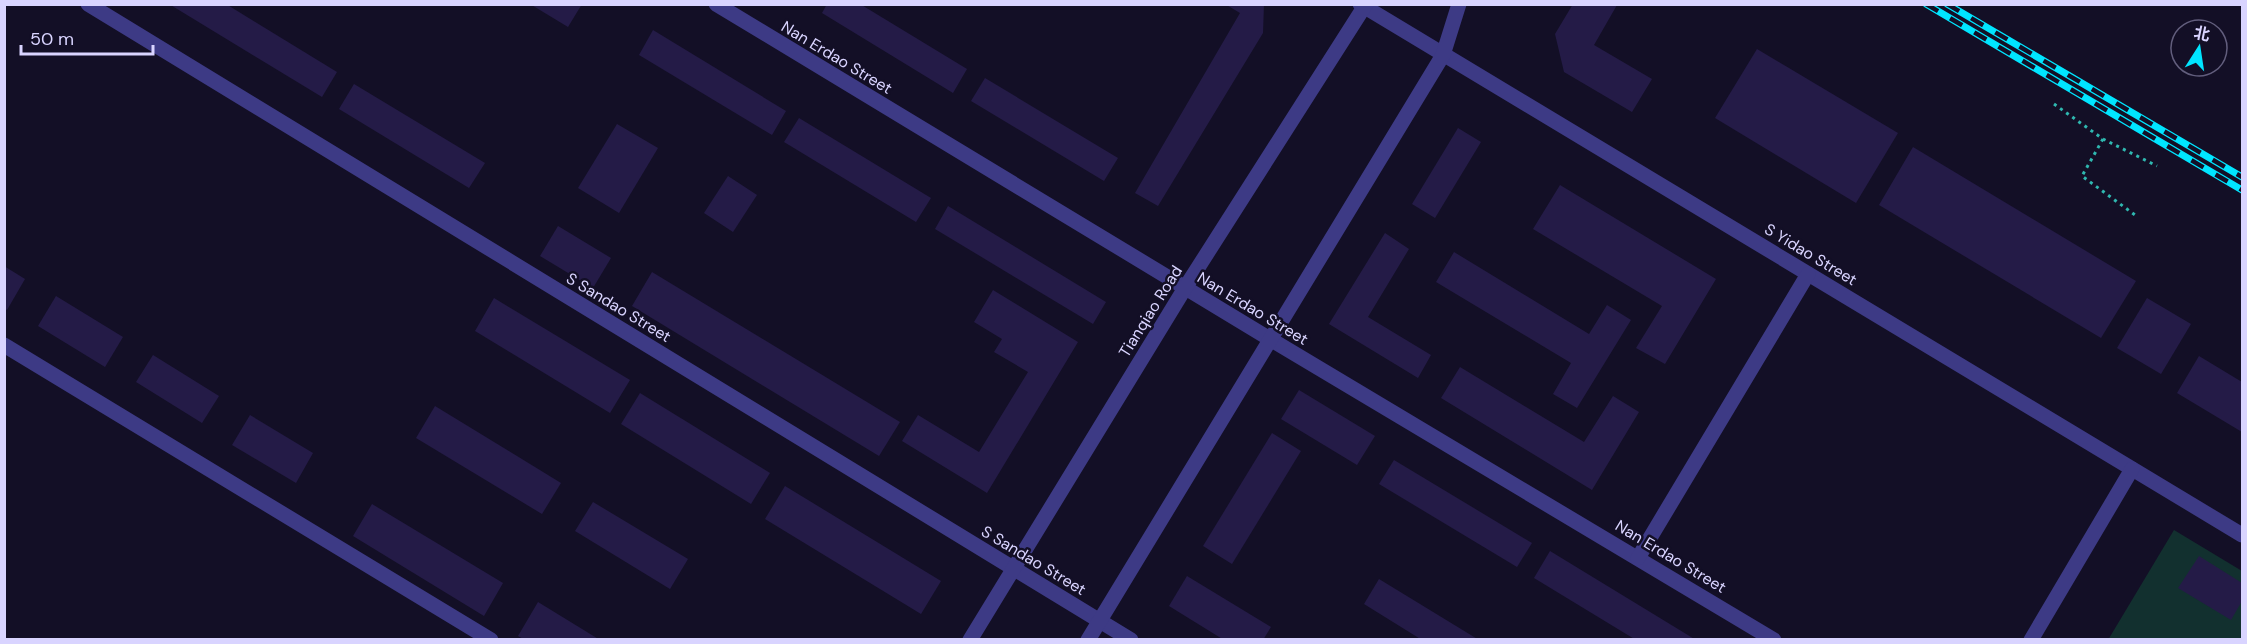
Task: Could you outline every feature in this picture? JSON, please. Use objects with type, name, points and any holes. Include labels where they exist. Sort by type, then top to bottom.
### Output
[{"type":"street","name":"S Sandao Street","points":[[88,4],[1131,639]]},
{"type":"street","name":"Nan Erdao Street","points":[[716,4],[1185,288],[1774,639]]},
{"type":"street","points":[[1088,639],[1443,55],[1459,4]]},
{"type":"street","name":"Tianqiao Road","points":[[970,639],[1185,288],[1363,5]]},
{"type":"street","name":"S Yidao Street","points":[[1363,5],[2242,535]]},
{"type":"street","points":[[1638,558],[1808,274]]},
{"type":"street","points":[[4,345],[491,639]]},
{"type":"street","points":[[2031,639],[2132,469]]},
{"type":"path","points":[[2054,104],[2103,139],[2157,166]]},
{"type":"path","points":[[2103,139],[2082,176],[2135,215]]},
{"type":"green space","points":[[2174,530],[2242,571],[2242,639],[2108,640]]},
{"type":"building","points":[[169,4],[226,4],[337,72],[322,97]]},
{"type":"building","points":[[530,4],[582,4],[568,27]]},
{"type":"building","points":[[827,4],[860,4],[967,69],[953,93],[822,13]]},
{"type":"building","points":[[1225,4],[1264,4],[1263,33],[1158,206],[1135,193],[1240,13]]},
{"type":"building","points":[[1573,4],[1617,5],[1594,45],[1652,79],[1632,112],[1564,72],[1555,34]]},
{"type":"building","points":[[653,30],[786,111],[772,135],[639,55]]},
{"type":"building","points":[[1757,49],[1898,133],[1856,203],[1715,118]]},
{"type":"building","points":[[985,78],[1118,158],[1104,181],[971,101]]},
{"type":"building","points":[[354,84],[485,163],[469,188],[339,109]]},
{"type":"building","points":[[799,118],[931,198],[916,222],[784,142]]},
{"type":"building","points":[[617,124],[658,148],[619,213],[578,188]]},
{"type":"building","points":[[1458,128],[1481,142],[1435,218],[1412,204]]},
{"type":"building","points":[[1913,147],[2136,281],[2101,338],[1879,205]]},
{"type":"building","points":[[728,176],[757,195],[733,232],[704,213]]},
{"type":"building","points":[[1560,185],[1716,279],[1665,364],[1636,348],[1662,306],[1533,229]]},
{"type":"building","points":[[948,206],[1106,302],[1093,324],[935,229]]},
{"type":"building","points":[[558,226],[611,258],[593,288],[540,256]]},
{"type":"building","points":[[1385,233],[1409,249],[1368,317],[1431,355],[1418,378],[1329,324]]},
{"type":"building","points":[[1454,252],[1589,334],[1607,305],[1631,320],[1577,408],[1553,394],[1571,363],[1436,282]]},
{"type":"building","points":[[4,266],[25,279],[7,310],[4,308]]},
{"type":"building","points":[[652,272],[900,422],[879,456],[632,306]]},
{"type":"building","points":[[993,290],[1078,342],[987,493],[902,441],[918,415],[979,452],[1028,372],[994,352],[1002,339],[974,322]]},
{"type":"building","points":[[56,296],[123,337],[105,367],[38,326]]},
{"type":"building","points":[[494,298],[630,380],[610,413],[475,331]]},
{"type":"building","points":[[2147,298],[2191,324],[2161,374],[2117,348]]},
{"type":"building","points":[[153,355],[219,396],[202,423],[136,382]]},
{"type":"building","points":[[2199,356],[2242,382],[2242,432],[2177,393]]},
{"type":"building","points":[[1460,367],[1584,442],[1613,396],[1639,412],[1592,490],[1441,398]]},
{"type":"building","points":[[1299,390],[1375,436],[1357,465],[1281,419]]},
{"type":"building","points":[[640,393],[770,473],[751,504],[621,424]]},
{"type":"building","points":[[435,406],[561,483],[542,514],[416,438]]},
{"type":"building","points":[[250,415],[313,453],[296,483],[232,445]]},
{"type":"building","points":[[1272,433],[1301,451],[1232,564],[1203,546]]},
{"type":"building","points":[[1394,460],[1532,543],[1517,567],[1379,484]]},
{"type":"building","points":[[785,486],[941,581],[921,614],[765,519]]},
{"type":"building","points":[[593,502],[688,559],[670,589],[575,531]]},
{"type":"building","points":[[372,504],[503,583],[484,616],[353,536]]},
{"type":"building","points":[[1550,551],[1696,640],[1636,640],[1534,578]]},
{"type":"building","points":[[2199,556],[2242,583],[2242,601],[2231,620],[2178,588]]},
{"type":"building","points":[[1187,576],[1271,627],[1263,640],[1224,640],[1169,606]]},
{"type":"building","points":[[1379,579],[1479,640],[1422,640],[1364,604]]},
{"type":"building","points":[[538,602],[600,640],[525,640],[518,636]]},
{"type":"railway","points":[[1926,4],[2242,190]]},
{"type":"railway","points":[[1947,4],[2242,177]]}]
